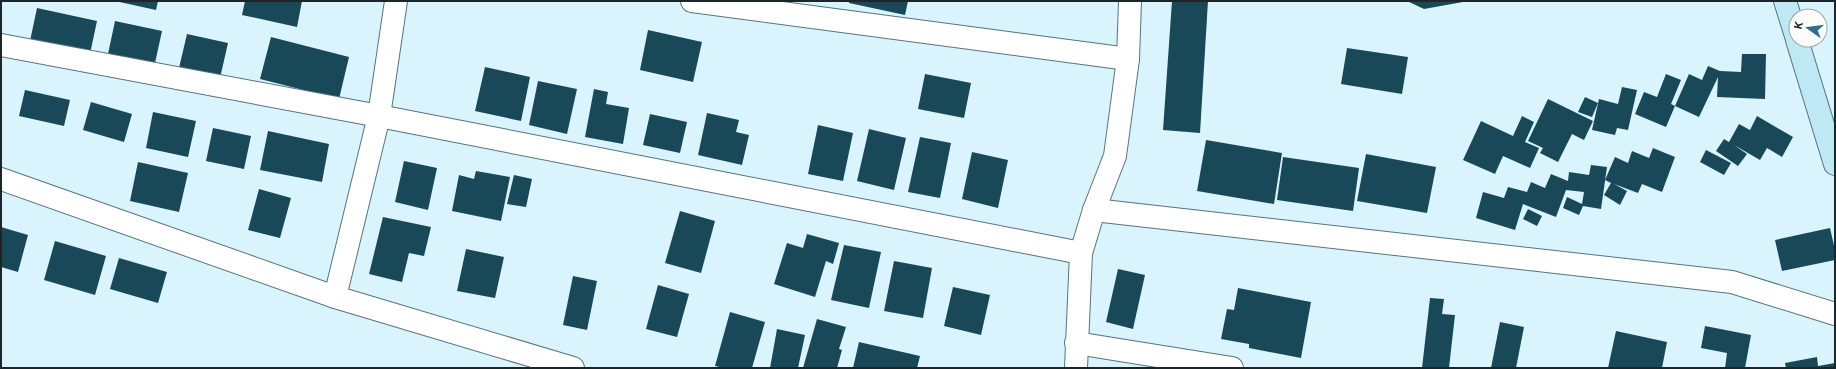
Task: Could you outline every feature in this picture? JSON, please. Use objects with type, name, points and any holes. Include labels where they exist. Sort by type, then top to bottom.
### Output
[{"type":"street","points":[[335,297],[380,116],[396,1]]},
{"type":"street","points":[[692,1],[1128,59]]},
{"type":"street","points":[[1076,368],[1081,253],[1094,210],[1114,156],[1128,59],[1130,1]]},
{"type":"street","points":[[1785,1],[1788,11]]},
{"type":"street","points":[[1,45],[380,116],[1081,253]]},
{"type":"street","points":[[1799,48],[1835,164]]},
{"type":"street","points":[[1,179],[335,297],[573,368]]},
{"type":"street","points":[[1094,210],[1732,282],[1835,314]]},
{"type":"street","points":[[1076,343],[1232,368]]},
{"type":"building","points":[[115,1],[158,1],[156,10]]},
{"type":"building","points":[[245,1],[302,1],[297,27],[242,15]]},
{"type":"building","points":[[849,1],[908,1],[905,15],[849,3]]},
{"type":"building","points":[[1172,1],[1208,1],[1200,133],[1163,130]]},
{"type":"building","points":[[1407,1],[1463,1],[1463,2],[1424,9]]},
{"type":"building","points":[[37,8],[97,21],[90,54],[30,41]]},
{"type":"building","points":[[115,21],[162,31],[155,63],[108,54]]},
{"type":"building","points":[[648,30],[702,42],[693,82],[640,70]]},
{"type":"building","points":[[187,34],[228,43],[220,78],[179,68]]},
{"type":"building","points":[[271,37],[349,57],[339,99],[260,79]]},
{"type":"building","points":[[1347,48],[1408,57],[1402,94],[1341,84]]},
{"type":"building","points":[[1742,54],[1766,54],[1765,99],[1717,97],[1718,77],[1699,117],[1675,106],[1689,74],[1702,80],[1708,66],[1720,71],[1741,72]]},
{"type":"building","points":[[485,67],[530,77],[521,121],[475,111]]},
{"type":"building","points":[[925,74],[971,83],[964,118],[918,109]]},
{"type":"building","points":[[1666,74],[1681,80],[1671,104],[1675,106],[1666,127],[1635,114],[1644,92],[1657,97]]},
{"type":"building","points":[[538,81],[577,89],[567,134],[529,125]]},
{"type":"building","points":[[1622,87],[1637,90],[1628,130],[1617,128],[1615,135],[1592,130],[1599,99],[1618,104]]},
{"type":"building","points":[[594,89],[608,92],[606,104],[629,108],[623,144],[585,137]]},
{"type":"building","points":[[25,90],[70,100],[64,126],[19,116]]},
{"type":"building","points":[[1585,97],[1598,103],[1592,117],[1578,112]]},
{"type":"building","points":[[1548,99],[1593,121],[1584,140],[1572,134],[1558,162],[1540,153],[1543,148],[1528,141]]},
{"type":"building","points":[[91,102],[132,114],[124,142],[83,130]]},
{"type":"building","points":[[153,112],[196,121],[188,157],[146,148]]},
{"type":"building","points":[[707,113],[739,120],[736,132],[749,135],[742,165],[698,155]]},
{"type":"building","points":[[650,114],[687,122],[680,153],[643,145]]},
{"type":"building","points":[[1522,116],[1534,122],[1525,142],[1539,148],[1530,168],[1503,156],[1495,174],[1463,160],[1481,121],[1513,136]]},
{"type":"building","points":[[1757,116],[1793,137],[1782,157],[1767,148],[1760,160],[1734,145],[1747,154],[1738,166],[1716,151],[1724,139],[1729,142],[1739,124],[1750,130]]},
{"type":"building","points":[[818,125],[853,133],[843,181],[808,174]]},
{"type":"building","points":[[213,128],[251,136],[244,169],[206,161]]},
{"type":"building","points":[[869,129],[906,138],[894,190],[857,181]]},
{"type":"building","points":[[268,131],[329,144],[322,182],[260,170]]},
{"type":"building","points":[[920,137],[951,143],[940,198],[908,192]]},
{"type":"building","points":[[1206,140],[1282,153],[1274,204],[1197,191]]},
{"type":"building","points":[[1653,148],[1675,157],[1662,192],[1642,184],[1638,193],[1614,184],[1627,191],[1620,205],[1604,195],[1611,183],[1605,180],[1615,157],[1628,163],[1632,151],[1649,158]]},
{"type":"building","points":[[1706,150],[1731,163],[1724,175],[1700,162]]},
{"type":"building","points":[[972,152],[1008,160],[998,208],[962,199]]},
{"type":"building","points":[[1366,154],[1436,167],[1427,213],[1357,201]]},
{"type":"building","points":[[1283,157],[1359,168],[1353,211],[1277,200]]},
{"type":"building","points":[[404,161],[437,168],[428,210],[395,202]]},
{"type":"building","points":[[138,162],[188,173],[179,212],[130,201]]},
{"type":"building","points":[[1591,165],[1607,167],[1601,209],[1583,206],[1579,215],[1563,208],[1567,197],[1582,204],[1584,192],[1566,190],[1556,217],[1523,204],[1515,230],[1476,218],[1483,192],[1504,198],[1508,187],[1527,192],[1531,182],[1545,188],[1551,174],[1568,181],[1569,172],[1589,175]]},
{"type":"building","points":[[476,171],[510,177],[501,221],[452,211],[459,175],[474,179]]},
{"type":"building","points":[[514,175],[532,179],[526,207],[507,204]]},
{"type":"building","points":[[259,189],[291,198],[280,238],[248,230]]},
{"type":"building","points":[[1528,209],[1542,216],[1537,226],[1523,219]]},
{"type":"building","points":[[680,211],[715,221],[701,273],[665,263]]},
{"type":"building","points":[[383,217],[431,227],[424,256],[409,253],[402,282],[369,274]]},
{"type":"building","points":[[1,227],[28,235],[18,272],[1,267]]},
{"type":"building","points":[[1830,228],[1835,250],[1835,260],[1782,271],[1775,240]]},
{"type":"building","points":[[807,234],[839,243],[833,264],[826,261],[815,297],[774,284],[787,243],[803,248]]},
{"type":"building","points":[[55,241],[106,256],[95,295],[44,280]]},
{"type":"building","points":[[844,245],[881,252],[869,308],[831,300]]},
{"type":"building","points":[[466,249],[504,257],[495,298],[457,291]]},
{"type":"building","points":[[119,258],[167,272],[158,303],[110,289]]},
{"type":"building","points":[[894,261],[932,268],[923,318],[884,311]]},
{"type":"building","points":[[1118,269],[1145,275],[1133,329],[1106,322]]},
{"type":"building","points":[[573,276],[597,281],[587,330],[563,325]]},
{"type":"building","points":[[658,285],[689,294],[677,337],[646,329]]},
{"type":"building","points":[[953,287],[990,295],[981,335],[944,326]]},
{"type":"building","points":[[1238,288],[1311,302],[1301,358],[1249,348],[1249,344],[1221,339],[1227,309],[1234,310]]},
{"type":"building","points":[[1430,298],[1444,299],[1442,314],[1455,315],[1449,368],[1422,368]]},
{"type":"building","points":[[730,312],[765,322],[752,368],[724,368],[715,366]]},
{"type":"building","points":[[817,319],[846,327],[839,349],[842,350],[837,368],[803,368]]},
{"type":"building","points":[[1500,322],[1524,327],[1516,368],[1491,368]]},
{"type":"building","points":[[1705,326],[1751,335],[1745,368],[1725,368],[1727,353],[1701,348]]},
{"type":"building","points":[[777,329],[805,335],[798,368],[770,368]]},
{"type":"building","points":[[1616,331],[1667,342],[1662,368],[1608,368]]},
{"type":"building","points":[[859,342],[920,356],[917,368],[853,368]]},
{"type":"building","points":[[1817,357],[1818,366],[1835,363],[1835,368],[1786,368],[1785,363]]}]
